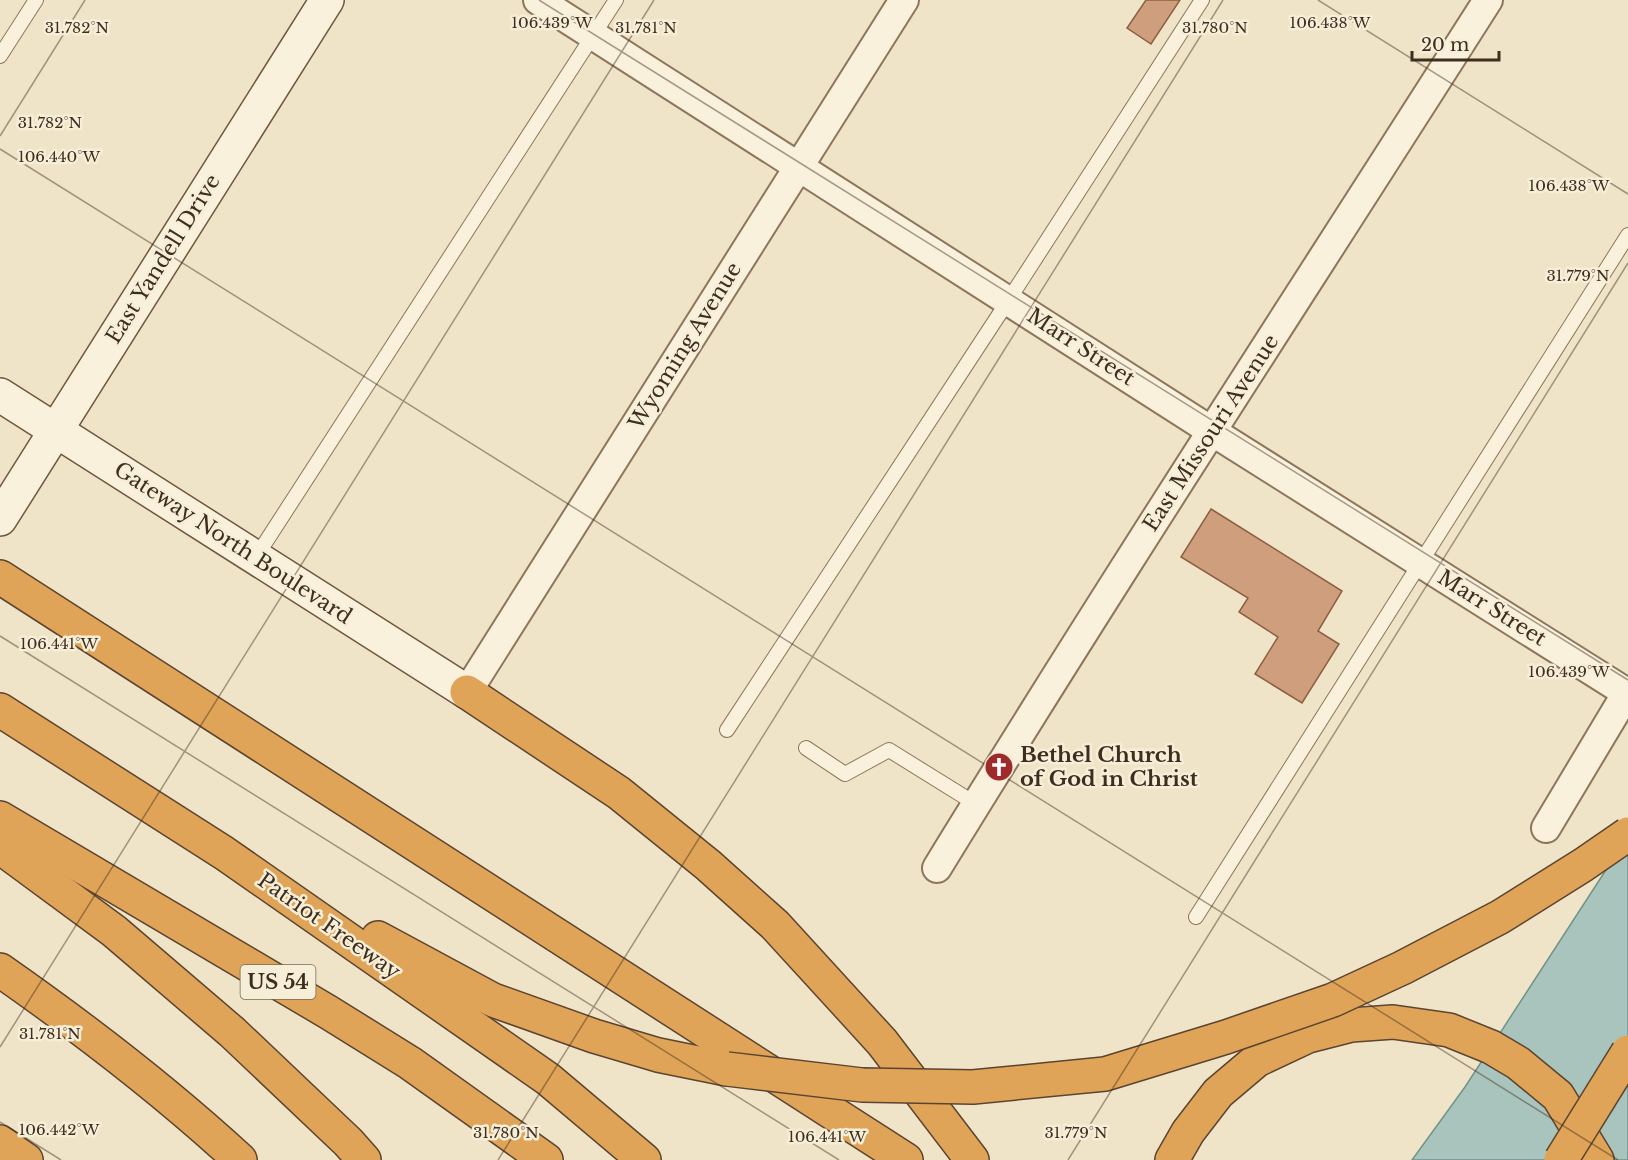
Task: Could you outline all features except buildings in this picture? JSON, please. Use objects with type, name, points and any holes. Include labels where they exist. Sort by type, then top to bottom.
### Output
[{"type":"highway","points":[[0,577],[906,1160]]},
{"type":"highway","points":[[466,692],[619,793],[708,864],[774,925],[882,1042],[972,1160]]},
{"type":"highway","name":"Patriot Freeway","points":[[0,710],[224,852],[548,1079],[644,1160]]},
{"type":"highway","name":"US 54","points":[[0,818],[400,1057],[546,1160]]},
{"type":"highway","points":[[224,852],[493,1000],[594,1036],[658,1055],[727,1069],[862,1085],[973,1087],[1105,1074],[1226,1037],[1333,1000],[1402,968],[1500,917],[1628,834]]},
{"type":"highway","points":[[0,847],[114,931],[232,1032],[364,1160]]},
{"type":"highway","points":[[0,970],[41,998],[166,1096],[240,1160]]},
{"type":"highway","points":[[1172,1160],[1188,1132],[1218,1093],[1257,1060],[1308,1036],[1351,1024],[1393,1022],[1449,1030],[1491,1047],[1518,1063],[1558,1096],[1597,1160]]},
{"type":"highway","points":[[1561,1160],[1628,1052]]},
{"type":"highway","points":[[0,1142],[26,1160]]},
{"type":"street","name":"East Yandell Drive","points":[[0,519],[327,0]]},
{"type":"street","name":"Marr Street","points":[[538,0],[1213,432],[1627,692]]},
{"type":"street","name":"Wyoming Avenue","points":[[466,692],[904,0]]},
{"type":"street","name":"East Missouri Avenue","points":[[937,868],[1064,661],[1488,0]]},
{"type":"street","name":"Gateway North Boulevard","points":[[0,395],[466,692]]},
{"type":"street","points":[[1546,828],[1627,692]]},
{"type":"lane","points":[[0,56],[36,0]]},
{"type":"lane","points":[[256,557],[616,0]]},
{"type":"lane","points":[[727,730],[1202,0]]},
{"type":"lane","points":[[1196,917],[1628,235]]},
{"type":"lane","points":[[806,748],[845,774],[889,750],[976,804]]},
{"type":"water","points":[[1628,836],[1628,1160],[1412,1160],[1465,1087]]},
{"type":"place","name":"Bethel Church of God in Christ","points":[[999,767]]}]
